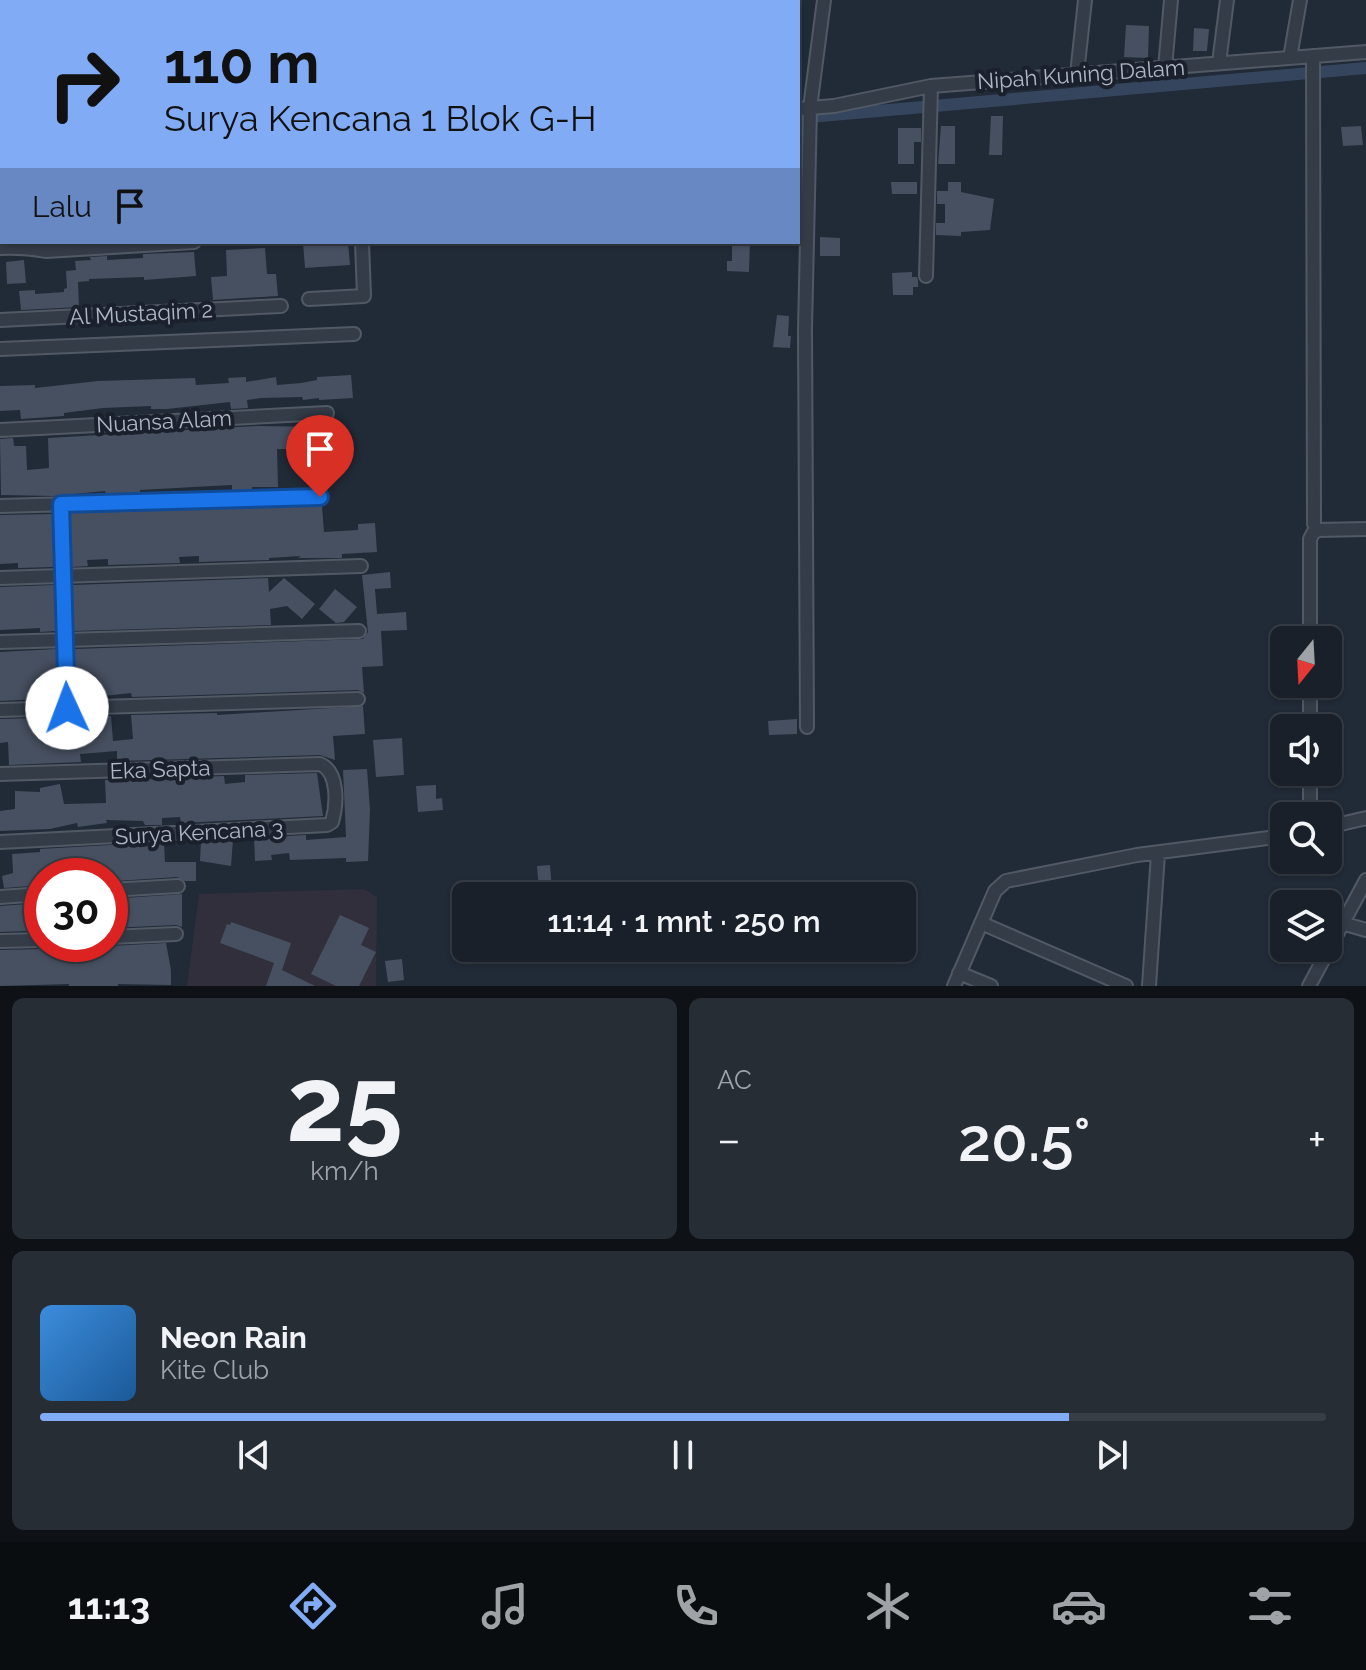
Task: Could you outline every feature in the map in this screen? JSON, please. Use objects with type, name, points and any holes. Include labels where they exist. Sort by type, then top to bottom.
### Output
[{"type":"street","points":[[807,727],[807,112],[824,0]]},
{"type":"street","points":[[1077,74],[1085,0]]},
{"type":"street","points":[[1165,68],[1171,0]]},
{"type":"street","points":[[1219,63],[1227,0]]},
{"type":"street","points":[[1290,58],[1300,0]]},
{"type":"street","name":"Nipah Kuning Dalam","points":[[807,112],[931,92],[1077,74],[1366,52]]},
{"type":"street","points":[[1313,56],[1314,524]]},
{"type":"street","points":[[926,276],[931,92]]},
{"type":"street","points":[[0,248],[24,245],[33,250],[46,251],[161,244]]},
{"type":"street","points":[[309,299],[364,296],[362,244]]},
{"type":"street","name":"Al Mustaqim 2","points":[[0,320],[281,306]]},
{"type":"street","points":[[0,349],[354,334]]},
{"type":"street","name":"Nuansa Alam","points":[[0,430],[327,413]]},
{"type":"street","points":[[0,506],[320,497]]},
{"type":"street","points":[[61,504],[67,708]]},
{"type":"street","points":[[1310,626],[1310,539],[1313,533],[1318,530],[1366,529]]},
{"type":"street","points":[[0,578],[361,566]]},
{"type":"street","points":[[0,642],[359,631]]},
{"type":"street","points":[[0,710],[358,699]]},
{"type":"street","name":"Eka Sapta","points":[[0,774],[320,764]]},
{"type":"street","name":"Surya Kencana 3","points":[[0,842],[327,825],[334,817],[333,775],[320,764]]},
{"type":"street","points":[[1342,824],[1366,818]]},
{"type":"street","points":[[954,986],[995,891],[1006,881],[1137,855],[1270,838]]},
{"type":"street","points":[[1149,986],[1158,854]]},
{"type":"street","points":[[1366,880],[1342,923],[1366,930]]},
{"type":"street","points":[[128,889],[178,886]]},
{"type":"street","points":[[0,897],[24,895]]},
{"type":"street","points":[[981,923],[1126,986]]},
{"type":"street","points":[[128,936],[176,934]]},
{"type":"street","points":[[0,941],[24,940]]},
{"type":"street","points":[[1309,986],[1322,962]]},
{"type":"street","points":[[959,973],[991,986]]},
{"type":"shaded area","points":[[364,889],[377,897],[376,986],[187,986],[199,894]]},
{"type":"building","points":[[1126,25],[1149,26],[1148,58],[1124,57]]},
{"type":"building","points":[[1194,28],[1209,29],[1207,51],[1193,51]]},
{"type":"building","points":[[991,116],[1003,116],[1002,155],[989,155]]},
{"type":"building","points":[[941,126],[955,126],[955,164],[938,164]]},
{"type":"building","points":[[1361,126],[1363,145],[1343,146],[1341,127]]},
{"type":"building","points":[[898,128],[921,128],[921,142],[914,142],[914,164],[898,164]]},
{"type":"building","points":[[891,182],[917,182],[917,194],[892,194]]},
{"type":"building","points":[[948,182],[961,182],[961,192],[994,199],[990,230],[961,232],[961,236],[936,235],[936,223],[945,223],[945,204],[937,204],[937,191],[948,191]]},
{"type":"building","points":[[820,237],[840,238],[840,256],[820,256]]},
{"type":"building","points":[[303,244],[348,244],[350,265],[305,268]]},
{"type":"building","points":[[732,244],[750,244],[749,272],[727,271],[727,261],[732,261]]},
{"type":"building","points":[[265,248],[267,274],[276,274],[278,296],[213,300],[211,277],[227,276],[226,250]]},
{"type":"building","points":[[194,252],[196,276],[144,280],[144,277],[89,279],[78,282],[79,307],[21,310],[19,291],[35,290],[35,294],[64,292],[67,288],[66,271],[76,270],[75,261],[91,260],[90,257],[107,256],[107,260],[143,258],[143,254]]},
{"type":"building","points":[[24,260],[26,283],[7,284],[6,262]]},
{"type":"building","points":[[912,272],[912,277],[918,280],[918,287],[913,287],[913,295],[893,295],[892,273]]},
{"type":"building","points":[[777,315],[789,316],[790,348],[773,347]]},
{"type":"building","points":[[351,375],[353,398],[261,398],[247,400],[248,408],[231,409],[230,402],[167,409],[151,409],[151,406],[103,408],[64,413],[64,416],[21,419],[20,410],[0,411],[0,386],[35,385],[35,388],[98,381],[195,378],[196,385],[229,383],[228,378],[246,377],[246,382],[276,377],[277,385],[317,380],[317,377]]},
{"type":"building","points":[[326,424],[339,424],[339,452],[308,454],[308,449],[277,449],[278,487],[232,490],[232,485],[140,490],[140,493],[106,494],[105,491],[53,496],[1,495],[0,439],[13,438],[14,446],[26,446],[27,470],[49,468],[48,438],[257,426],[326,427]]},
{"type":"building","points":[[322,506],[324,532],[358,530],[358,524],[375,523],[377,552],[342,554],[342,558],[298,558],[301,556],[199,562],[199,556],[179,557],[180,563],[108,565],[108,559],[87,560],[88,566],[72,567],[70,513]]},
{"type":"building","points":[[52,514],[54,567],[18,568],[18,563],[0,564],[0,515]]},
{"type":"building","points":[[390,572],[391,588],[375,589],[377,614],[406,612],[407,630],[381,631],[383,666],[362,667],[364,693],[358,690],[132,697],[131,693],[76,699],[74,649],[363,639],[368,632],[362,575]]},
{"type":"building","points":[[268,578],[269,592],[284,578],[315,604],[302,619],[287,606],[270,609],[271,625],[74,631],[72,585]]},
{"type":"building","points":[[54,585],[56,631],[40,632],[40,628],[0,630],[0,587]]},
{"type":"building","points":[[335,589],[357,607],[344,622],[336,623],[319,609]]},
{"type":"building","points":[[56,649],[58,698],[0,701],[0,652]]},
{"type":"building","points":[[363,706],[365,734],[333,736],[335,760],[320,755],[117,761],[117,751],[80,754],[81,762],[9,765],[8,742],[0,743],[0,719],[111,716],[113,741],[133,739],[131,715],[217,715]]},
{"type":"building","points":[[797,719],[797,734],[769,735],[768,721]]},
{"type":"building","points":[[402,738],[404,775],[376,777],[373,740]]},
{"type":"building","points":[[367,769],[370,810],[368,861],[346,862],[346,858],[290,860],[289,853],[271,855],[272,860],[255,861],[254,838],[306,835],[306,840],[346,837],[343,770]]},
{"type":"building","points":[[317,773],[323,816],[181,823],[180,817],[162,818],[162,825],[106,820],[107,823],[78,827],[77,823],[50,829],[0,831],[0,811],[15,809],[15,791],[40,792],[40,788],[60,784],[64,804],[106,803],[105,780],[224,776],[225,784],[245,782],[245,775]]},
{"type":"building","points":[[436,785],[436,799],[442,798],[443,810],[418,812],[416,786]]},
{"type":"building","points":[[233,840],[231,866],[200,861],[201,841]]},
{"type":"building","points":[[164,843],[165,862],[196,862],[196,881],[177,877],[128,880],[128,858],[24,858],[24,886],[4,888],[2,876],[13,873],[12,854],[40,852],[40,849]]},
{"type":"building","points":[[550,865],[551,882],[538,882],[537,866]]},
{"type":"building","points":[[182,894],[182,927],[128,927],[128,898]]},
{"type":"building","points":[[24,904],[24,931],[0,932],[0,906]]},
{"type":"building","points":[[340,915],[369,928],[361,945],[376,952],[359,986],[336,986],[311,974]]},
{"type":"building","points":[[231,922],[291,943],[282,970],[315,986],[266,986],[274,963],[220,943],[227,924]]},
{"type":"building","points":[[166,943],[171,985],[0,986],[0,950],[24,949],[24,962],[128,962],[128,945]]},
{"type":"building","points":[[402,959],[404,980],[388,982],[385,961]]},
{"type":"waterway","points":[[800,118],[1366,68]]},
{"type":"route","points":[[67,708],[61,504],[320,497]]}]
